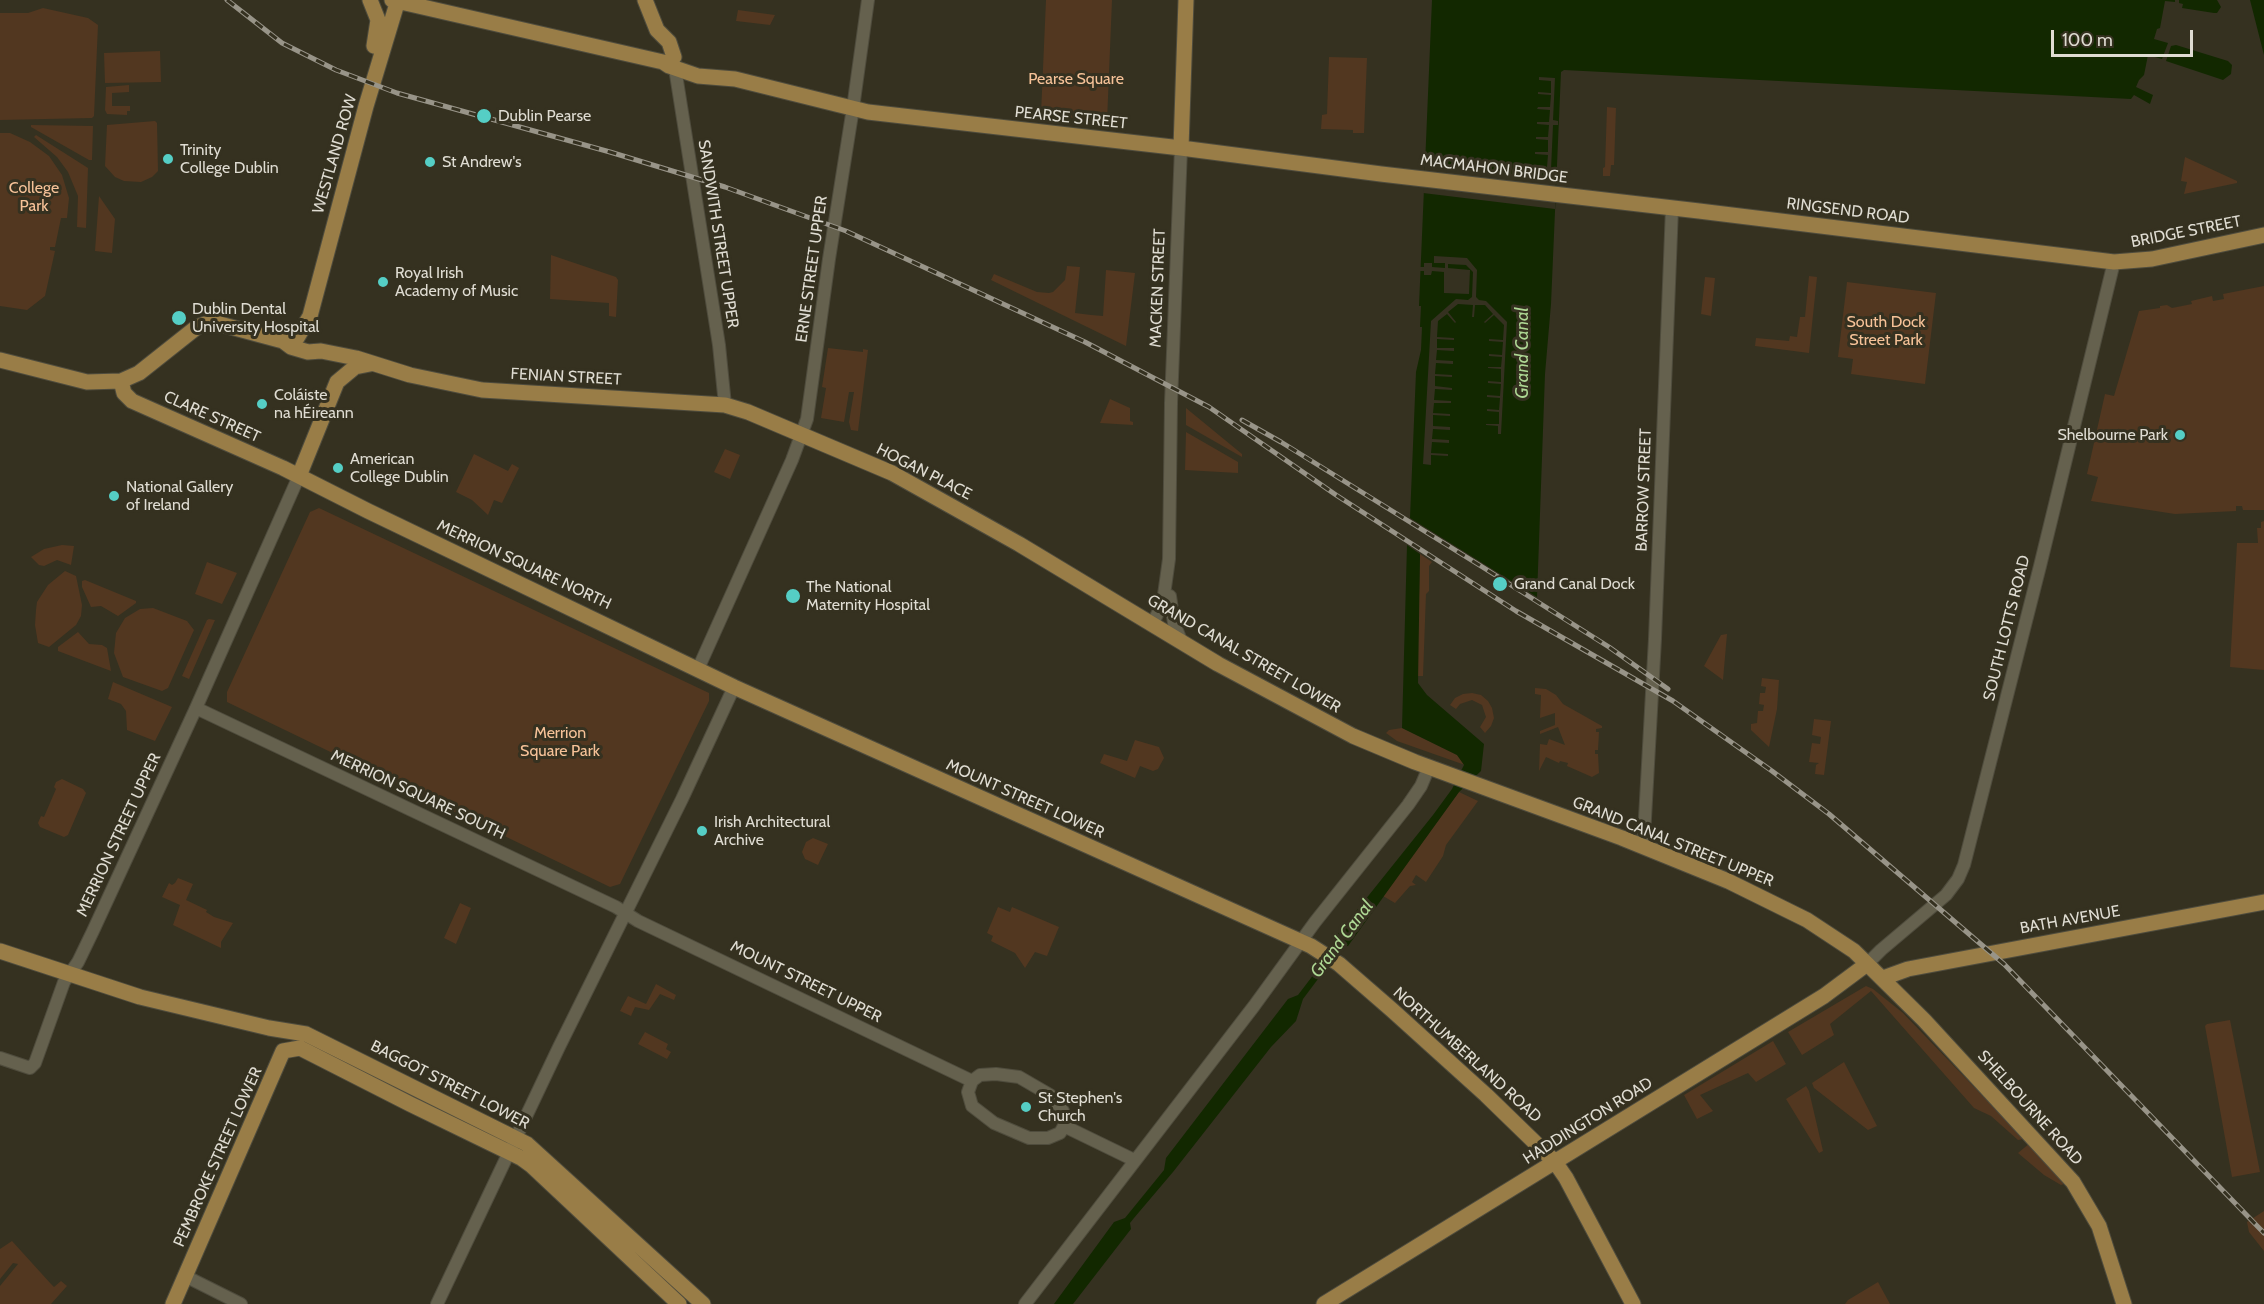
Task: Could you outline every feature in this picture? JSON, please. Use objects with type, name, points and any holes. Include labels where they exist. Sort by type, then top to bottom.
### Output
[{"type":"main road","points":[[366,106],[363,96],[378,20],[370,0]]},
{"type":"main road","name":"WESTLAND ROW","points":[[337,382],[335,369],[324,352],[313,345],[308,336],[310,316],[395,0]]},
{"type":"main road","name":"PEARSE STREET","points":[[395,0],[647,59],[671,62],[698,76],[735,79],[853,108],[995,128],[1181,148],[1406,177]]},
{"type":"main road","points":[[645,0],[657,30],[669,42],[671,62]]},
{"type":"main road","name":"MACKEN STREET","points":[[1181,148],[1186,0]]},
{"type":"main road","points":[[647,59],[656,46],[657,30]]},
{"type":"main road","name":"MACMAHON BRIDGE","points":[[1406,177],[1578,197]]},
{"type":"main road","name":"RINGSEND ROAD","points":[[1578,197],[2114,262]]},
{"type":"main road","name":"BRIDGE STREET","points":[[2114,262],[2152,259],[2264,235]]},
{"type":"main road","name":"WESTLAND ROW","points":[[283,341],[297,338],[310,316]]},
{"type":"main road","name":"FENIAN STREET","points":[[121,381],[134,376],[197,327],[208,323],[222,324],[283,341],[291,347],[308,352],[324,352],[356,358],[410,375],[482,390],[725,405],[744,410],[803,434]]},
{"type":"main road","points":[[0,360],[87,382],[121,381]]},
{"type":"main road","points":[[299,476],[337,382],[356,367],[370,364]]},
{"type":"main road","name":"CLARE STREET","points":[[121,381],[124,393],[132,401],[299,476]]},
{"type":"main road","name":"HOGAN PLACE","points":[[803,434],[914,484],[1026,548]]},
{"type":"main road","name":"MERRION SQUARE NORTH","points":[[299,476],[734,687]]},
{"type":"main road","name":"GRAND CANAL STREET LOWER","points":[[1026,548],[1241,677],[1353,736],[1453,775]]},
{"type":"main road","name":"MOUNT STREET LOWER","points":[[734,687],[1319,951]]},
{"type":"main road","name":"GRAND CANAL STREET UPPER","points":[[1453,775],[1641,846],[1764,897],[1807,920],[1854,951],[1868,964]]},
{"type":"main road","name":"BATH AVENUE","points":[[1883,978],[1908,969],[2264,902]]},
{"type":"main road","name":"BAGGOT STREET LOWER","points":[[0,951],[140,998],[269,1028],[306,1034],[513,1146],[679,1304]]},
{"type":"main road","name":"NORTHUMBERLAND ROAD","points":[[1319,951],[1339,964],[1486,1095],[1555,1162],[1566,1178],[1633,1304]]},
{"type":"main road","name":"SHELBOURNE ROAD","points":[[1868,964],[2010,1112],[2073,1182],[2099,1226],[2124,1304]]},
{"type":"main road","name":"HADDINGTON ROAD","points":[[1324,1304],[1824,996],[1868,964]]},
{"type":"main road","points":[[269,1028],[283,1051]]},
{"type":"main road","name":"BAGGOT STREET LOWER","points":[[283,1051],[300,1048],[513,1146],[536,1151],[703,1304]]},
{"type":"main road","name":"PEMBROKE STREET LOWER","points":[[173,1304],[283,1051]]},
{"type":"main road","points":[[679,1304],[688,1290]]},
{"type":"street","name":"ERNE STREET UPPER","points":[[698,669],[803,434],[868,0]]},
{"type":"street","name":"SANDWITH STREET UPPER","points":[[671,62],[719,345],[725,405]]},
{"type":"street","name":"MACKEN STREET","points":[[1155,625],[1165,616],[1170,596],[1168,577],[1172,399],[1181,148]]},
{"type":"street","name":"BARROW STREET","points":[[1641,846],[1644,836],[1655,639],[1672,207]]},
{"type":"street","name":"SOUTH LOTTS ROAD","points":[[1868,964],[1881,950],[1946,895],[1958,879],[1964,865],[2114,262]]},
{"type":"street","name":"MERRION STREET UPPER","points":[[0,1058],[30,1068],[35,1063],[64,982],[78,962],[93,931],[196,708],[299,476]]},
{"type":"street","name":"MACKEN STREET","points":[[1155,625],[1168,577]]},
{"type":"street","points":[[1170,596],[1174,623],[1182,643]]},
{"type":"street","points":[[437,1304],[734,687]]},
{"type":"street","name":"MERRION SQUARE SOUTH","points":[[196,708],[626,913]]},
{"type":"street","points":[[1025,1304],[1318,918],[1408,805],[1421,786],[1429,767]]},
{"type":"street","name":"MOUNT STREET UPPER","points":[[626,913],[972,1081]]},
{"type":"street","points":[[996,1074],[1019,1077],[1030,1082],[1059,1104],[1063,1111],[1064,1126],[1054,1137],[1037,1139],[1006,1129],[972,1106],[968,1092],[972,1081],[980,1075],[996,1074]]},
{"type":"street","points":[[1064,1126],[1134,1160]]},
{"type":"street","points":[[185,1276],[241,1304]]},
{"type":"green space","name":"Pearse Square","points":[[1046,0],[1112,0],[1107,122],[1041,114]]},
{"type":"green space","points":[[43,8],[88,18],[98,25],[94,116],[92,118],[0,120],[0,13],[28,13]]},
{"type":"green space","points":[[738,10],[775,15],[770,25],[736,21]]},
{"type":"green space","points":[[160,51],[161,82],[105,83],[104,53]]},
{"type":"green space","points":[[1329,57],[1367,58],[1364,133],[1353,133],[1353,130],[1321,129],[1322,115],[1327,114]]},
{"type":"green space","points":[[129,85],[129,92],[112,93],[112,106],[130,106],[127,115],[107,114],[105,110],[106,87]]},
{"type":"green space","points":[[1607,107],[1616,108],[1614,165],[1611,165],[1610,176],[1603,176],[1605,167]]},
{"type":"green space","points":[[155,121],[157,123],[158,171],[141,182],[124,181],[115,177],[105,166],[107,125]]},
{"type":"green space","points":[[31,125],[93,126],[92,160],[31,127]]},
{"type":"green space","name":"College Park","points":[[0,133],[10,133],[30,142],[49,156],[62,175],[69,198],[67,218],[61,218],[55,247],[50,247],[50,250],[55,251],[45,296],[27,310],[0,306]]},
{"type":"green space","points":[[36,135],[88,168],[86,228],[77,227],[78,196],[68,172],[57,157],[34,137]]},
{"type":"green space","points":[[2185,157],[2237,183],[2184,194],[2187,182],[2181,181]]},
{"type":"green space","points":[[99,196],[115,219],[112,253],[95,251]]},
{"type":"green space","points":[[551,255],[616,277],[618,280],[616,317],[609,316],[609,303],[550,299]]},
{"type":"green space","points":[[1067,266],[1080,267],[1075,313],[1091,315],[1103,316],[1106,270],[1135,273],[1126,346],[991,280],[994,274],[1037,292],[1049,293],[1065,280]]},
{"type":"green space","points":[[1809,276],[1817,277],[1809,353],[1755,346],[1756,338],[1789,341],[1790,336],[1797,337],[1800,317],[1805,317]]},
{"type":"green space","points":[[1705,277],[1715,278],[1711,316],[1701,314]]},
{"type":"green space","name":"South Dock Street Park","points":[[1847,282],[1936,293],[1925,384],[1851,374],[1853,359],[1838,357]]},
{"type":"green space","name":"Shelbourne Park","points":[[2264,286],[2264,510],[2243,510],[2242,506],[2236,506],[2236,511],[2175,514],[2091,501],[2098,477],[2087,474],[2105,394],[2114,396],[2139,311],[2167,305],[2172,308],[2192,304],[2191,301],[2212,296],[2213,301],[2224,299],[2223,294]]},
{"type":"green space","points":[[828,348],[863,352],[863,349],[868,350],[858,431],[851,430],[849,422],[854,392],[849,392],[844,422],[821,418],[826,388],[822,387]]},
{"type":"green space","points":[[1110,399],[1130,408],[1130,421],[1133,425],[1100,423]]},
{"type":"green space","points":[[1186,408],[1242,454],[1242,457],[1186,425]]},
{"type":"green space","points":[[1186,432],[1238,462],[1238,473],[1185,470]]},
{"type":"green space","points":[[725,449],[740,455],[730,479],[714,472]]},
{"type":"green space","points":[[474,454],[508,471],[512,464],[519,468],[502,503],[494,500],[488,515],[472,500],[456,492]]},
{"type":"green space","name":"Merrion Square Park","points":[[319,508],[709,693],[709,701],[620,884],[610,887],[227,702],[227,692],[310,512]]},
{"type":"green space","points":[[2264,521],[2264,670],[2230,667],[2237,543],[2258,543],[2257,528],[2261,528],[2261,522]]},
{"type":"green space","points":[[62,545],[74,546],[71,565],[57,560],[44,566],[39,565],[31,557],[44,549]]},
{"type":"green space","points":[[1420,554],[1432,562],[1429,566],[1429,591],[1426,594],[1423,676],[1417,676]]},
{"type":"green space","points":[[207,562],[237,573],[222,604],[195,594]]},
{"type":"green space","points":[[65,571],[76,576],[82,605],[81,616],[76,625],[49,647],[38,643],[35,625],[37,602],[48,585]]},
{"type":"green space","points":[[85,580],[136,601],[136,603],[118,616],[101,606],[91,607],[82,587],[82,581]]},
{"type":"green space","points":[[153,608],[187,621],[194,630],[168,688],[162,691],[123,677],[114,653],[116,633],[125,618],[140,609]]},
{"type":"green space","points":[[209,619],[215,620],[189,679],[182,676]]},
{"type":"green space","points":[[78,632],[89,644],[102,645],[107,648],[111,671],[58,651],[58,647]]},
{"type":"green space","points":[[1727,634],[1723,680],[1704,666],[1721,635]]},
{"type":"green space","points":[[1762,678],[1779,680],[1777,709],[1769,747],[1751,730],[1751,724],[1757,723],[1758,711],[1763,711],[1764,705],[1759,704],[1760,693],[1765,693],[1766,687],[1761,686]]},
{"type":"green space","points":[[113,682],[172,707],[155,741],[127,730],[126,711],[121,704],[108,699]]},
{"type":"green space","points":[[1535,688],[1546,689],[1556,695],[1563,704],[1602,726],[1596,729],[1596,732],[1599,732],[1598,750],[1595,750],[1595,754],[1598,754],[1599,773],[1592,777],[1567,766],[1568,763],[1560,761],[1559,763],[1546,757],[1539,771],[1540,744],[1547,745],[1549,739],[1565,745],[1558,727],[1540,734],[1540,731],[1555,725],[1555,713],[1540,718],[1541,695],[1535,694]]},
{"type":"green space","points":[[1472,693],[1481,695],[1492,708],[1494,718],[1485,733],[1480,727],[1486,717],[1482,705],[1472,700],[1460,704],[1456,709],[1450,705],[1455,698]]},
{"type":"green space","points":[[1814,719],[1831,721],[1824,775],[1815,774],[1816,765],[1819,763],[1809,762],[1812,743],[1820,744],[1821,737],[1812,735]]},
{"type":"green space","points":[[1402,728],[1457,755],[1465,765],[1397,741],[1386,733],[1389,730]]},
{"type":"green space","points":[[1135,740],[1159,747],[1164,758],[1158,769],[1153,771],[1140,766],[1135,778],[1100,763],[1104,754],[1127,761]]},
{"type":"green space","points":[[62,779],[83,789],[86,793],[68,835],[64,837],[40,827],[38,823],[41,816],[44,817],[56,789],[54,787],[56,782]]},
{"type":"green space","points":[[1459,792],[1478,801],[1446,845],[1443,856],[1426,882],[1416,875],[1412,882],[1416,885],[1410,886],[1395,903],[1383,896]]},
{"type":"green space","points":[[813,838],[828,844],[818,865],[805,859],[802,852],[806,842]]},
{"type":"green space","points":[[178,878],[193,884],[186,900],[207,910],[206,912],[214,917],[233,923],[221,942],[221,948],[173,925],[180,905],[162,897],[169,883],[172,885]]},
{"type":"green space","points":[[460,903],[471,908],[456,944],[444,938]]},
{"type":"green space","points":[[998,907],[1010,912],[1012,907],[1059,927],[1047,956],[1035,952],[1025,968],[1015,953],[991,941],[993,936],[987,933]]},
{"type":"green space","points":[[656,984],[676,995],[674,1000],[660,994],[649,1010],[635,1007],[631,1016],[620,1011],[628,996],[646,1004]]},
{"type":"green space","points":[[1866,986],[1903,1013],[2024,1139],[2018,1140],[1991,1116],[1974,1108],[1871,991],[1830,1024],[1834,1035],[1802,1055],[1788,1032]]},
{"type":"green space","points":[[2230,1020],[2260,1172],[2232,1177],[2205,1026]]},
{"type":"green space","points":[[645,1032],[668,1044],[666,1049],[671,1052],[667,1059],[638,1044]]},
{"type":"green space","points":[[1773,1041],[1786,1064],[1756,1082],[1748,1073],[1700,1095],[1713,1111],[1697,1119],[1684,1095]]},
{"type":"green space","points":[[1844,1062],[1877,1126],[1868,1130],[1814,1088],[1812,1083]]},
{"type":"green space","points":[[1806,1086],[1823,1151],[1819,1153],[1786,1099]]},
{"type":"green space","points":[[2030,1143],[2064,1184],[2061,1185],[2044,1175],[2018,1153]]},
{"type":"green space","points":[[2264,1211],[2264,1251],[2249,1232],[2247,1222]]},
{"type":"green space","points":[[12,1241],[54,1287],[61,1281],[67,1286],[51,1304],[0,1304],[0,1286],[18,1264],[13,1263],[0,1279],[0,1249]]},
{"type":"green space","points":[[1878,1282],[1890,1304],[1845,1304],[1848,1300]]},
{"type":"water","name":"Grand Canal Dock","points":[[1432,0],[2175,0],[2175,2],[2165,1],[2160,28],[2157,29],[2154,39],[2168,43],[2162,59],[2148,55],[2144,75],[2136,87],[2153,95],[2150,104],[2134,95],[2131,99],[1564,70],[1561,72],[1551,304],[1545,374],[1537,597],[1410,518],[1416,372],[1421,350],[1422,327],[1420,327],[1421,306],[1419,306]]},
{"type":"water","points":[[2179,0],[2217,0],[2221,7],[2217,13],[2182,8],[2183,4],[2179,3]]},
{"type":"water","points":[[2250,0],[2264,0],[2264,55]]},
{"type":"water","points":[[2176,45],[2228,61],[2232,65],[2231,74],[2223,80],[2166,61],[2171,46]]},
{"type":"water","name":"Grand Canal","points":[[1407,545],[1420,554],[1418,683],[1427,695],[1484,744],[1481,771],[1459,792],[1348,946],[1342,947],[1303,999],[1296,1021],[1271,1047],[1130,1223],[1131,1229],[1073,1304],[1054,1304],[1114,1222],[1125,1218],[1164,1170],[1166,1158],[1288,999],[1298,995],[1337,944],[1337,935],[1433,815],[1452,789],[1464,765],[1457,755],[1402,728]]},
{"type":"pier","points":[[1539,77],[1555,78],[1553,120],[1558,121],[1558,125],[1553,125],[1551,170],[1534,169],[1534,167],[1547,167],[1548,155],[1535,154],[1535,152],[1548,152],[1548,140],[1536,139],[1536,137],[1548,137],[1549,125],[1537,124],[1537,122],[1549,122],[1550,110],[1537,109],[1538,107],[1550,107],[1551,95],[1538,94],[1538,92],[1551,93],[1551,81],[1539,80]]},
{"type":"pier","points":[[1425,164],[1556,179],[1555,209],[1423,193]]},
{"type":"pier","points":[[1434,256],[1467,258],[1477,270],[1476,297],[1486,301],[1507,322],[1501,434],[1498,434],[1498,426],[1486,424],[1499,424],[1499,412],[1487,411],[1487,409],[1499,410],[1500,398],[1487,397],[1487,395],[1500,396],[1501,384],[1488,383],[1488,381],[1501,382],[1501,369],[1488,367],[1501,367],[1502,357],[1489,356],[1489,354],[1502,355],[1503,342],[1489,341],[1489,339],[1503,340],[1504,325],[1494,315],[1484,322],[1493,314],[1485,305],[1475,305],[1474,317],[1472,317],[1473,305],[1458,304],[1448,312],[1455,323],[1447,314],[1438,321],[1437,337],[1454,338],[1454,340],[1437,339],[1437,348],[1454,348],[1454,351],[1437,350],[1436,360],[1453,361],[1453,364],[1436,363],[1435,374],[1452,375],[1452,377],[1435,376],[1435,386],[1452,388],[1452,390],[1435,389],[1434,400],[1451,401],[1451,403],[1434,403],[1433,413],[1450,414],[1450,416],[1433,415],[1433,426],[1450,427],[1450,430],[1433,429],[1432,439],[1449,440],[1449,443],[1432,442],[1431,453],[1448,454],[1448,456],[1431,455],[1431,465],[1423,464],[1431,321],[1456,299],[1468,300],[1472,297],[1473,272],[1466,265],[1448,264],[1448,268],[1470,270],[1469,294],[1444,293],[1444,272],[1432,271],[1431,275],[1424,275],[1424,271],[1420,271],[1424,263],[1432,263],[1432,267],[1445,268],[1445,263],[1434,263]]},
{"type":"railway","points":[[227,0],[282,43],[336,70],[397,93],[610,152],[725,187],[846,231],[1085,342],[1209,407],[1336,495],[1516,611],[1673,701],[1829,814],[2004,964],[2264,1233]]},
{"type":"railway","points":[[1242,420],[1484,568],[1609,647],[1668,689]]},
{"type":"place","name":"Dublin Pearse","points":[[484,116]]},
{"type":"place","name":"Trinity College Dublin","points":[[168,159]]},
{"type":"place","name":"St Andrew's","points":[[430,162]]},
{"type":"place","name":"Royal Irish Academy of Music","points":[[383,282]]},
{"type":"place","name":"Dublin Dental University Hospital","points":[[179,318]]},
{"type":"place","name":"Coláiste na hÉireann","points":[[262,404]]},
{"type":"place","name":"Shelbourne Park","points":[[2180,435]]},
{"type":"place","name":"American College Dublin","points":[[338,468]]},
{"type":"place","name":"National Gallery of Ireland","points":[[114,496]]},
{"type":"place","name":"Grand Canal Dock","points":[[1500,584]]},
{"type":"place","name":"The National Maternity Hospital","points":[[793,596]]},
{"type":"place","name":"Irish Architectural Archive","points":[[702,831]]},
{"type":"place","name":"St Stephen's Church","points":[[1026,1107]]}]
